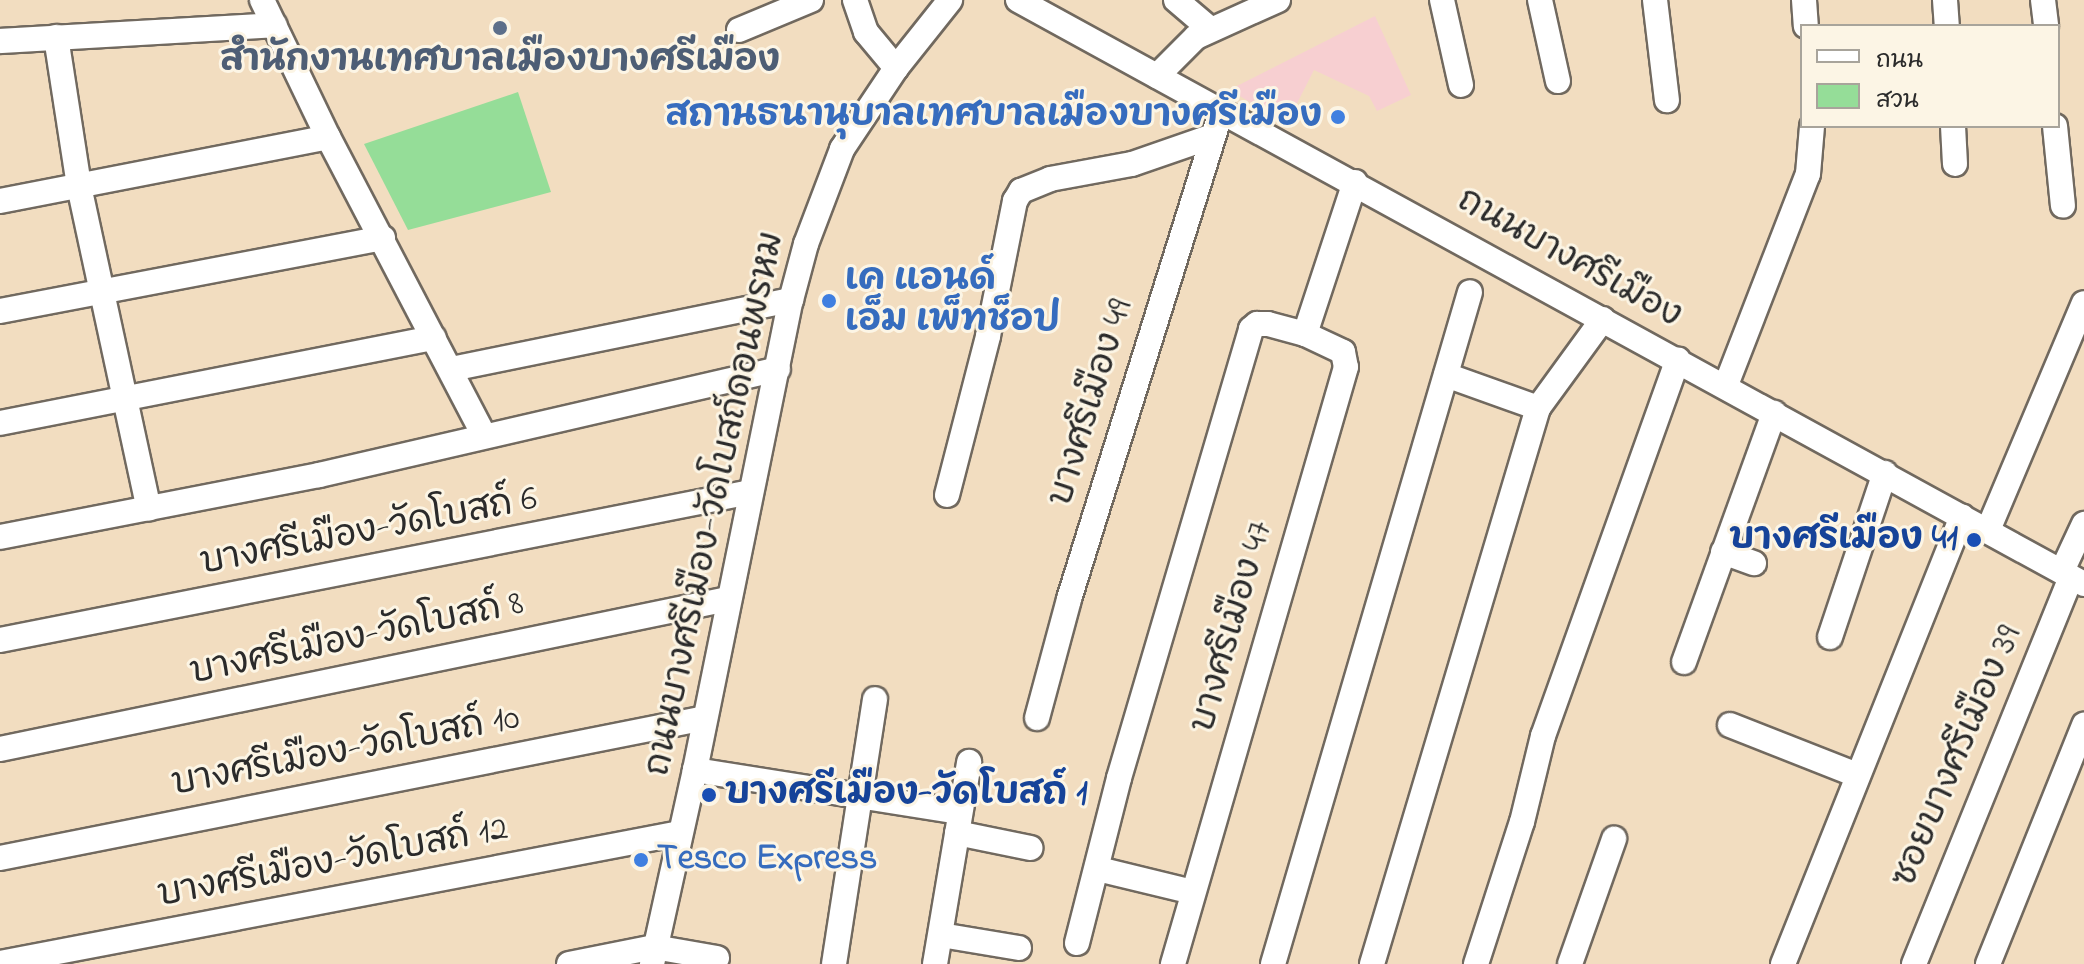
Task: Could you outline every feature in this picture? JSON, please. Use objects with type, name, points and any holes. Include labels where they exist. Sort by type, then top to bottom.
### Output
[{"type":"street","points":[[262,0],[328,137],[484,436]]},
{"type":"street","points":[[739,30],[811,0]]},
{"type":"street","points":[[855,0],[866,32],[896,68]]},
{"type":"street","name":"ถนนบางศรีเมือง-วัดโบสถ์ดอนพรหม","points":[[653,955],[695,770],[791,300],[824,190],[842,149],[896,68],[950,0]]},
{"type":"street","name":"ถนนบางศรีเมือง","points":[[1018,0],[1726,385],[2072,578]]},
{"type":"street","points":[[1176,0],[1210,29]]},
{"type":"street","points":[[1157,76],[1196,37],[1253,5],[1278,0]]},
{"type":"street","points":[[1442,0],[1461,85]]},
{"type":"street","points":[[1540,0],[1558,81]]},
{"type":"street","points":[[1655,0],[1667,100]]},
{"type":"street","points":[[1804,0],[1806,24]]},
{"type":"street","points":[[1945,0],[1947,24]]},
{"type":"street","points":[[2043,0],[2046,24]]},
{"type":"street","points":[[0,41],[275,25]]},
{"type":"street","points":[[56,37],[79,186],[149,509]]},
{"type":"street","name":"บางศรีเมือง 49","points":[[1037,718],[1074,585],[1221,112]]},
{"type":"street","points":[[1726,385],[1808,174],[1812,128]]},
{"type":"street","points":[[1953,128],[1955,164]]},
{"type":"street","points":[[2055,128],[2063,206]]},
{"type":"street","points":[[947,495],[991,322],[1015,201],[1021,191],[1050,179],[1132,164],[1213,136]]},
{"type":"street","points":[[0,201],[328,137]]},
{"type":"street","points":[[1305,334],[1355,182]]},
{"type":"street","points":[[0,311],[383,238]]},
{"type":"street","points":[[1273,964],[1470,292]]},
{"type":"street","points":[[451,369],[791,300]]},
{"type":"street","points":[[1988,530],[2084,303]]},
{"type":"street","points":[[1372,964],[1538,408],[1603,319]]},
{"type":"street","name":"บางศรีเมือง 47","points":[[1098,869],[1119,778],[1251,329],[1257,324],[1305,334],[1343,352],[1346,367],[1173,964]]},
{"type":"street","points":[[0,423],[434,338]]},
{"type":"street","points":[[1476,964],[1522,822],[1543,736],[1678,359]]},
{"type":"street","points":[[0,537],[149,509],[778,369]]},
{"type":"street","points":[[1446,375],[1538,408]]},
{"type":"street","points":[[1684,662],[1774,413]]},
{"type":"street","points":[[1830,637],[1885,473]]},
{"type":"street","name":"บางศรีเมือง-วัดโบสถ์ 6","points":[[0,640],[751,492]]},
{"type":"street","points":[[1783,964],[1962,516]]},
{"type":"street","name":"ซอยบางศรีเมือง 39","points":[[1914,964],[2072,578],[2084,524]]},
{"type":"street","points":[[1723,552],[1754,563]]},
{"type":"street","name":"บางศรีเมือง-วัดโบสถ์ 8","points":[[0,749],[728,599]]},
{"type":"street","points":[[834,964],[875,699]]},
{"type":"street","name":"บางศรีเมือง-วัดโบสถ์ 10","points":[[0,858],[705,718]]},
{"type":"street","points":[[1730,725],[1857,775]]},
{"type":"street","points":[[1988,964],[2084,725]]},
{"type":"street","points":[[935,964],[969,762]]},
{"type":"street","points":[[695,770],[858,795],[959,822],[1030,848]]},
{"type":"street","name":"บางศรีเมือง-วัดโบสถ์ 12","points":[[0,963],[680,833]]},
{"type":"street","points":[[1570,964],[1614,839]]},
{"type":"street","points":[[1077,943],[1098,869],[1193,892]]},
{"type":"street","points":[[941,935],[1019,948]]},
{"type":"street","points":[[569,964],[653,955],[717,958]]},
{"type":"shaded area","points":[[1375,16],[1411,95],[1377,111],[1369,96],[1314,70],[1287,123],[1229,90]]},
{"type":"green space","points":[[518,92],[551,192],[408,230],[364,144]]},
{"type":"place","name":"สำนักงานเทศบาลเมืองบางศรีเมือง","points":[[500,28]]},
{"type":"place","name":"สถานธนานุบาลเทศบาลเมืองบางศรีเมือง","points":[[1338,117]]},
{"type":"place","name":"เค แอนด์ เอ็ม เพ็ทช็อป","points":[[829,301]]},
{"type":"place","name":"บางศรีเมือง 41","points":[[1974,540]]},
{"type":"place","name":"บางศรีเมือง-วัดโบสถ์ 1","points":[[709,795]]},
{"type":"place","name":"Tesco Express","points":[[641,860]]}]
